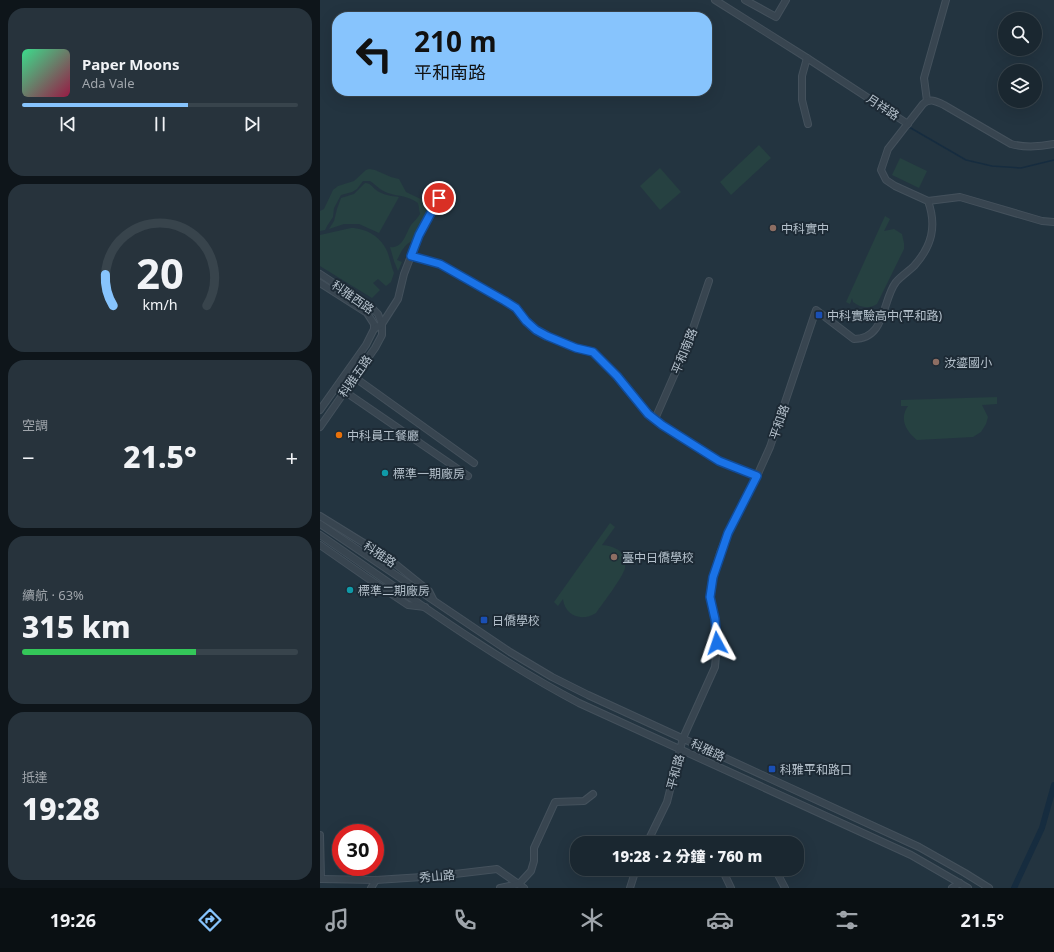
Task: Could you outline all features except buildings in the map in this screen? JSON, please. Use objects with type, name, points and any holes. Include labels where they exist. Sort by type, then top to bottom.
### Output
[{"type":"street","name":"月祥路","points":[[715,0],[907,125],[927,101]]},
{"type":"street","points":[[745,0],[776,17],[786,0]]},
{"type":"street","points":[[946,0],[924,78],[927,101],[935,101],[944,105],[1011,144],[1022,147],[1054,144]]},
{"type":"street","points":[[806,59],[802,76],[802,100],[808,124]]},
{"type":"street","points":[[907,125],[888,149],[881,170],[886,180],[895,186],[928,201],[960,197],[1042,221],[1054,222]]},
{"type":"street","points":[[374,329],[382,324],[398,299],[404,274],[419,235],[439,198]]},
{"type":"street","name":"平和路","points":[[651,836],[668,802],[683,738],[715,667],[717,643],[715,619],[710,597],[713,577],[728,533],[770,447],[816,310],[854,339],[865,338],[873,332],[884,312],[896,282],[914,265],[930,242],[933,234],[931,210],[928,201]]},
{"type":"street","points":[[411,256],[440,264],[505,301],[516,308],[526,321],[536,330],[547,336],[576,348],[593,352],[617,376],[648,414],[719,461],[757,476]]},
{"type":"street","name":"科雅西路","points":[[320,274],[373,309],[382,324]]},
{"type":"street","name":"平和南路","points":[[655,419],[687,346],[709,281]]},
{"type":"street","name":"科雅西路","points":[[320,283],[367,312],[374,324],[374,329]]},
{"type":"street","name":"科雅五路","points":[[320,427],[375,348],[382,335],[382,324]]},
{"type":"street","name":"科雅五路","points":[[320,410],[366,345],[374,329]]},
{"type":"street","points":[[354,377],[474,463]]},
{"type":"street","points":[[344,391],[468,476]]},
{"type":"street","name":"科雅路","points":[[320,516],[388,558],[429,592],[433,600]]},
{"type":"street","name":"科雅路","points":[[320,524],[510,652],[552,677],[588,695],[919,847],[989,888]]},
{"type":"street","name":"科雅路","points":[[320,535],[504,660],[545,685],[579,703],[911,856],[968,888]]},
{"type":"street","name":"科雅路","points":[[320,545],[366,578],[408,605],[426,607]]},
{"type":"street","points":[[500,888],[522,886],[531,871],[534,861],[534,848],[555,802],[584,801],[593,794]]},
{"type":"street","points":[[320,835],[320,879]]},
{"type":"street","name":"秀山路","points":[[320,879],[376,880],[438,876],[497,869],[522,886]]},
{"type":"street","points":[[630,888],[634,876]]},
{"type":"street","points":[[725,876],[731,888]]},
{"type":"street","points":[[779,876],[785,888]]},
{"type":"street","points":[[371,888],[376,880]]},
{"type":"street","points":[[952,888],[960,883]]},
{"type":"green space","points":[[759,145],[771,158],[731,195],[720,182]]},
{"type":"green space","points":[[900,158],[927,171],[919,188],[892,175]]},
{"type":"green space","points":[[660,168],[681,192],[660,210],[640,186]]},
{"type":"green space","points":[[369,169],[399,179],[406,192],[431,204],[412,241],[401,252],[397,260],[402,262],[398,271],[390,247],[398,246],[401,243],[411,225],[420,214],[418,203],[414,200],[385,192],[370,181],[363,181],[357,189],[341,195],[334,208],[333,217],[325,230],[320,231],[320,211],[324,209],[333,190],[338,186],[354,181]]},
{"type":"green space","points":[[365,183],[370,184],[381,193],[399,197],[379,233],[359,224],[344,224],[329,229],[334,221],[341,198],[354,194]]},
{"type":"green space","points":[[885,216],[890,219],[884,231],[894,229],[902,234],[904,249],[877,304],[871,307],[862,307],[853,302],[852,298],[850,304],[846,302]]},
{"type":"green space","points":[[357,228],[372,234],[381,242],[387,251],[394,273],[391,282],[386,286],[378,279],[373,283],[380,290],[372,298],[320,266],[320,235]]},
{"type":"green space","points":[[997,397],[997,404],[982,405],[988,417],[981,432],[973,437],[917,440],[907,429],[905,424],[904,416],[908,406],[901,406],[901,400]]},
{"type":"green space","points":[[610,523],[615,527],[602,545],[616,548],[623,554],[626,562],[625,568],[617,584],[596,613],[585,617],[575,616],[567,610],[563,599],[558,606],[554,602]]},
{"type":"waterway","points":[[909,127],[966,160],[992,166],[1021,168],[1054,160]]},
{"type":"waterway","points":[[1014,888],[1042,828],[1054,785]]},
{"type":"place","name":"中科實中","points":[[773,228]]},
{"type":"place","name":"中科實驗高中(平和路)","points":[[819,315]]},
{"type":"place","name":"汝鎏國小","points":[[936,362]]},
{"type":"place","name":"中科員工餐廳","points":[[339,435]]},
{"type":"place","name":"標準一期廠房","points":[[385,473]]},
{"type":"place","name":"臺中日僑學校","points":[[614,557]]},
{"type":"place","name":"標準二期廠房","points":[[350,590]]},
{"type":"place","name":"日僑學校","points":[[484,620]]},
{"type":"place","name":"科雅平和路口","points":[[772,769]]},
{"type":"route","points":[[439,198],[419,235],[411,256],[440,264],[505,301],[516,308],[526,321],[536,330],[558,342],[593,352],[617,376],[648,414],[662,425],[719,461],[757,476],[728,533],[713,577],[710,597],[715,619],[717,643]]}]
